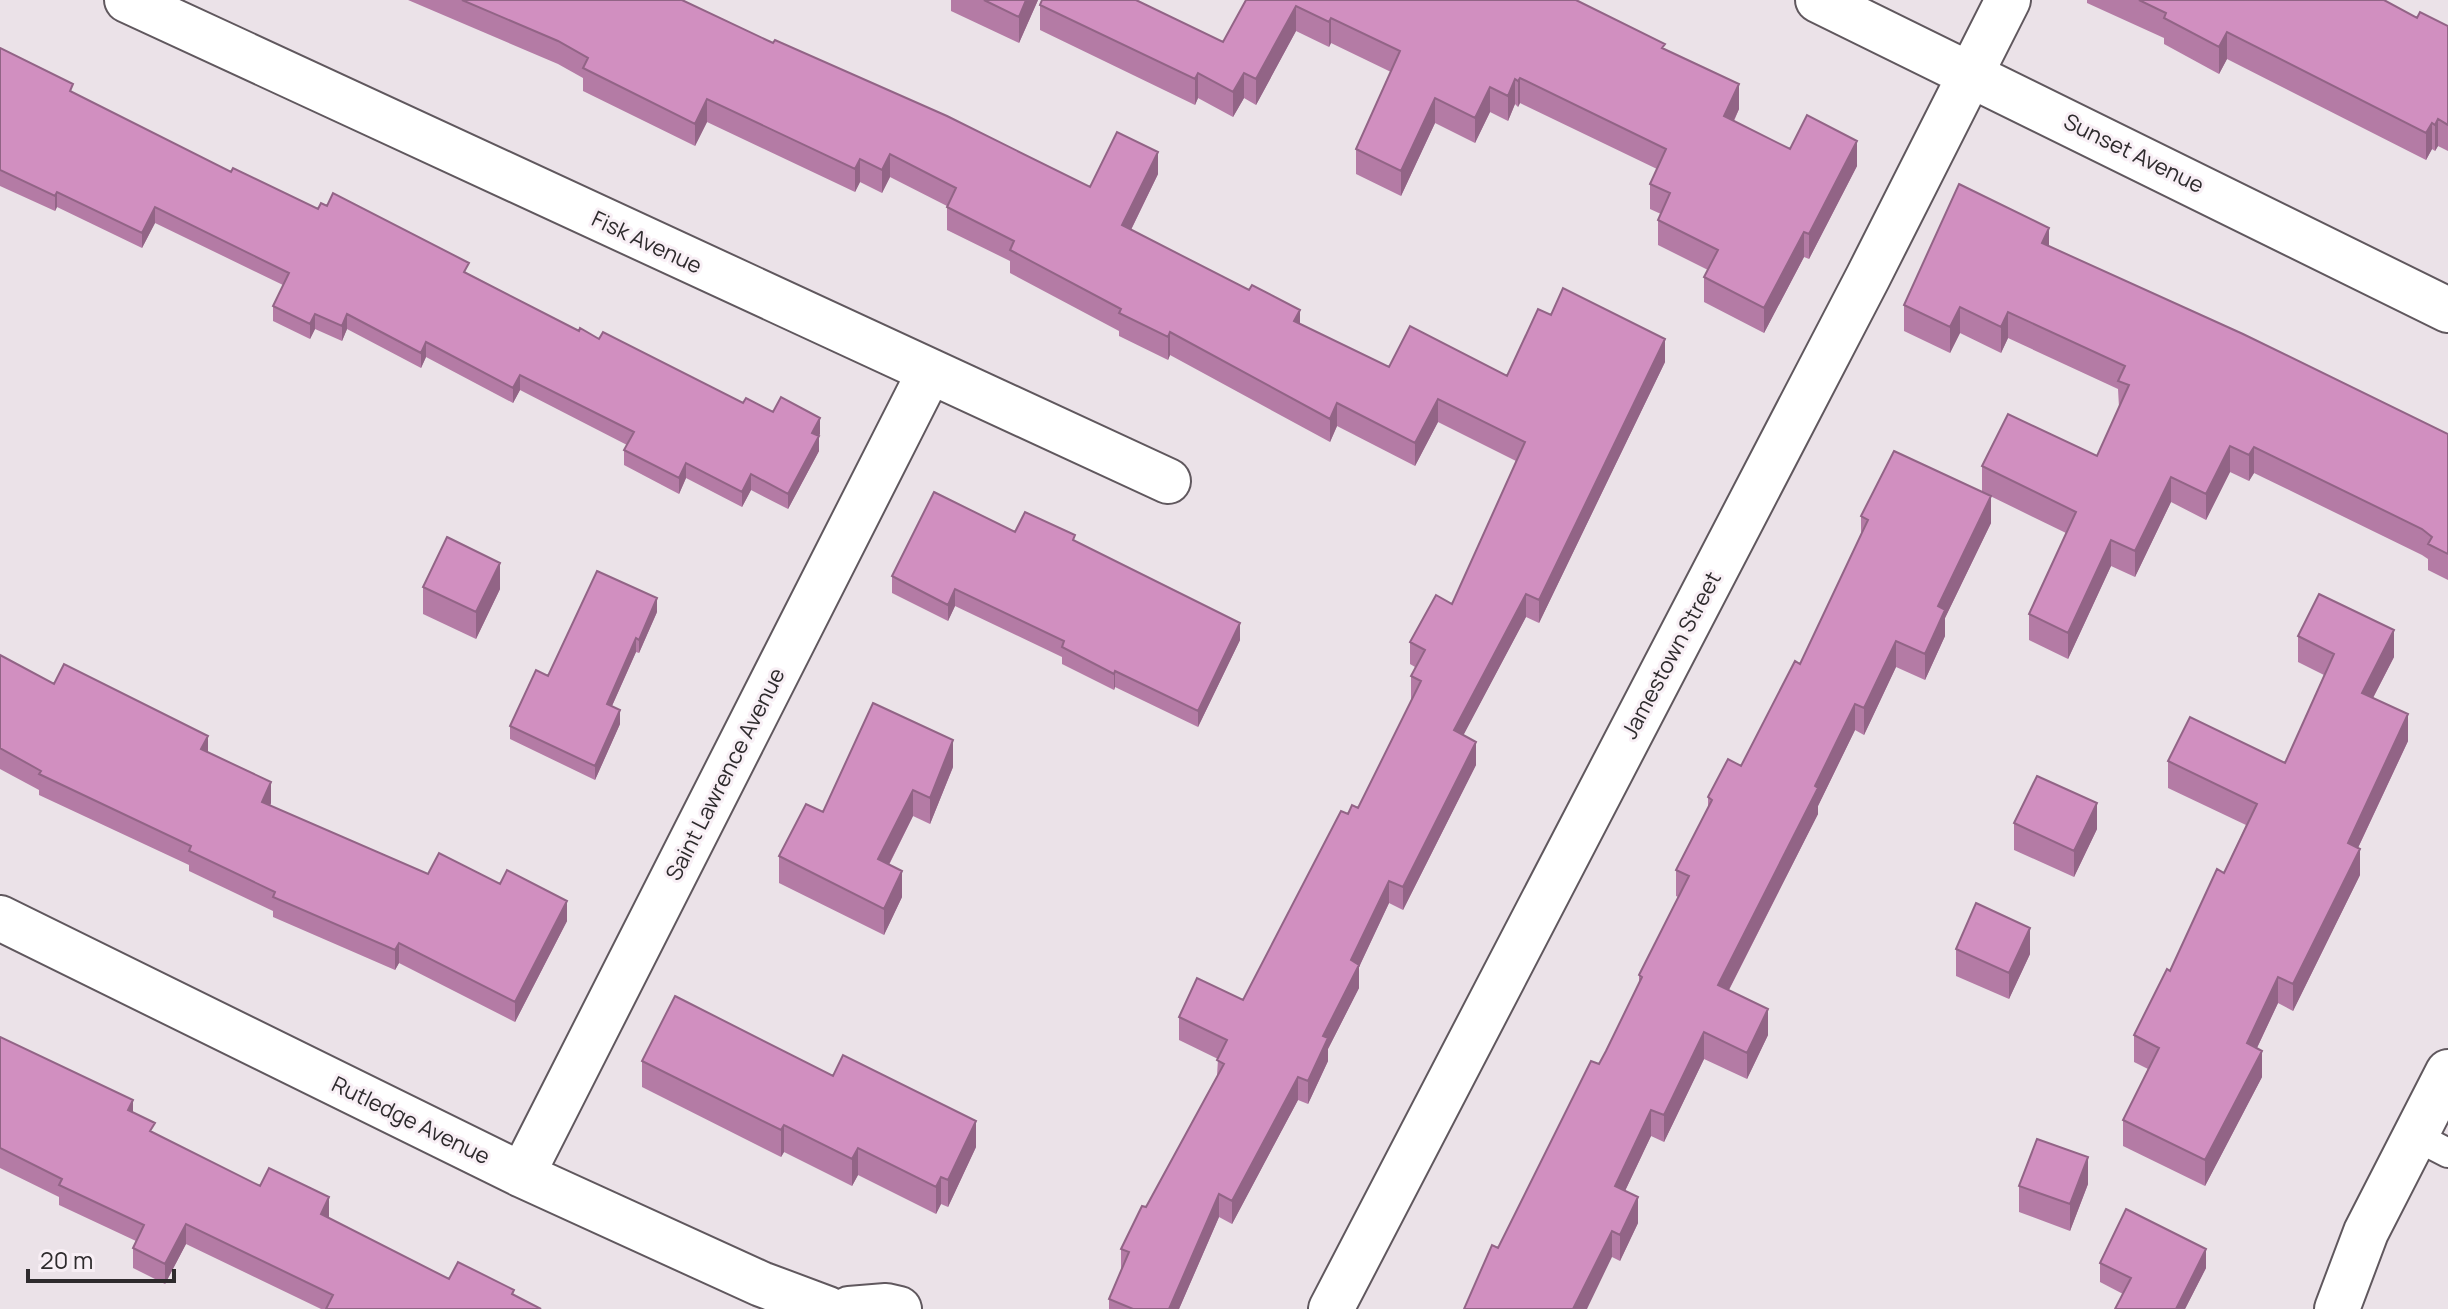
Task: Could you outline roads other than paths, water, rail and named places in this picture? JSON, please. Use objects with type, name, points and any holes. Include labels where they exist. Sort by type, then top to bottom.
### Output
[{"type":"street","name":"Fisk Avenue","points":[[127,0],[1168,481]]},
{"type":"street","name":"Sunset Avenue","points":[[1818,0],[1971,72],[2448,310]]},
{"type":"street","name":"Jamestown Street","points":[[1331,1309],[1861,291],[2008,0]]},
{"type":"street","name":"Saint Lawrence Avenue","points":[[522,1175],[929,373]]},
{"type":"street","name":"Rutledge Avenue","points":[[0,918],[522,1175],[761,1284],[828,1309]]},
{"type":"street","points":[[2337,1309],[2366,1232],[2432,1145],[2448,1072]]},
{"type":"street","points":[[849,1309],[899,1309]]}]
